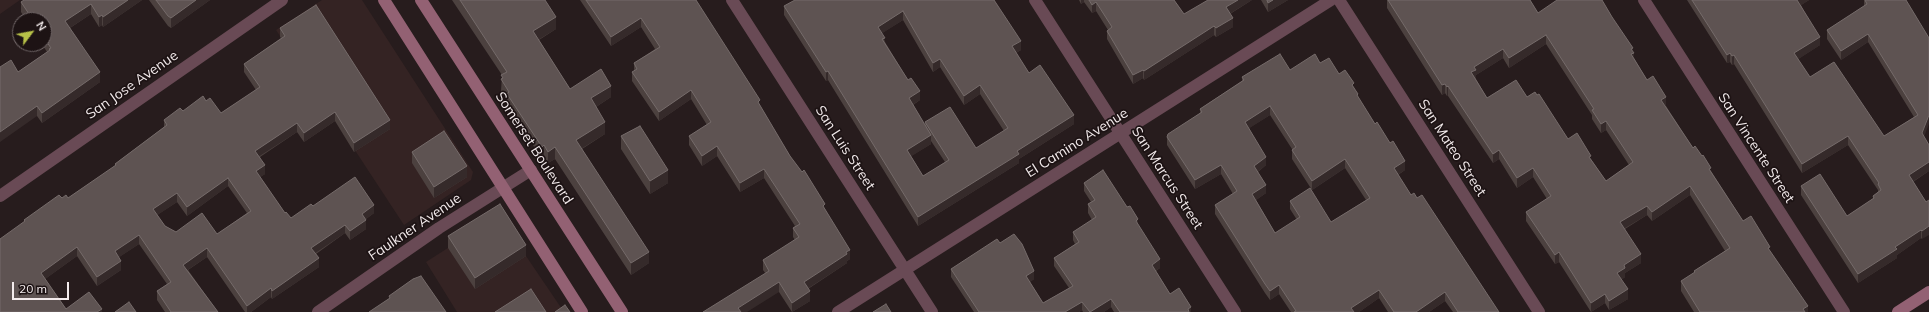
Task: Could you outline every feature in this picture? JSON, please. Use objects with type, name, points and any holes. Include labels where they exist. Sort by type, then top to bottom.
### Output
[{"type":"main road","points":[[384,0],[582,312]]},
{"type":"main road","name":"Somerset Boulevard","points":[[421,0],[622,312]]},
{"type":"main road","points":[[1898,312],[1929,292]]},
{"type":"street","name":"San Jose Avenue","points":[[0,196],[282,0]]},
{"type":"street","name":"San Luis Street","points":[[732,0],[932,312]]},
{"type":"street","name":"San Marcus Street","points":[[1035,0],[1235,312]]},
{"type":"street","name":"El Camino Avenue","points":[[838,312],[1331,0]]},
{"type":"street","name":"San Mateo Street","points":[[1339,0],[1539,312]]},
{"type":"street","name":"San Vincente Street","points":[[1644,0],[1844,312]]},
{"type":"street","name":"Faulkner Avenue","points":[[318,312],[439,228],[531,170]]},
{"type":"shaded area","points":[[0,0],[20,0],[0,14]]},
{"type":"shaded area","points":[[322,0],[362,0],[473,172],[471,180],[404,225],[276,30]]},
{"type":"shaded area","points":[[493,219],[526,256],[564,312],[457,312],[426,262]]},
{"type":"building","points":[[24,0],[128,0],[103,17],[102,15],[99,17],[91,4],[65,21],[100,72],[42,113],[37,106],[0,132],[0,67],[11,60],[18,72],[47,52],[52,52],[52,12],[28,12],[21,2]]},
{"type":"building","points":[[156,0],[196,0],[171,18]]},
{"type":"building","points":[[460,0],[545,0],[556,17],[533,31],[570,89],[601,69],[611,86],[591,98],[605,122],[576,140],[649,252],[631,263],[555,147],[548,152],[544,145],[542,147],[507,94],[509,92],[501,79],[503,78],[501,75],[507,72]]},
{"type":"building","points":[[586,0],[696,0],[760,100],[758,102],[790,156],[802,172],[804,170],[825,204],[823,206],[850,250],[846,252],[847,254],[804,282],[810,291],[792,303],[779,282],[738,308],[741,312],[703,312],[769,271],[763,260],[799,237],[793,228],[800,224],[764,169],[740,183],[717,146],[702,156],[689,136],[711,122],[691,90],[659,112],[632,72],[637,69],[634,63],[660,47],[641,18],[611,37]]},
{"type":"building","points":[[795,0],[994,0],[1021,41],[1012,46],[1029,73],[1040,65],[1074,115],[1017,151],[1019,154],[918,217],[828,71],[826,72],[784,6]],"holes":[[[903,11],[933,63],[940,59],[964,96],[980,85],[1008,128],[976,148],[950,107],[925,122],[949,160],[923,176],[907,150],[931,135],[909,98],[920,91],[911,78],[908,80],[882,39],[885,38],[878,27]]]},
{"type":"building","points":[[1089,0],[1174,0],[1184,14],[1208,0],[1238,0],[1226,7],[1233,18],[1216,28],[1214,26],[1144,71],[1143,70],[1133,75],[1107,31],[1112,27],[1096,2],[1092,5]]},
{"type":"building","points":[[1388,0],[1530,0],[1538,13],[1557,0],[1602,0],[1633,48],[1631,49],[1634,53],[1631,54],[1647,80],[1653,76],[1666,97],[1661,100],[1693,148],[1695,146],[1702,156],[1703,155],[1711,168],[1709,169],[1743,221],[1751,216],[1770,247],[1768,248],[1808,306],[1803,309],[1805,312],[1700,312],[1681,281],[1730,248],[1690,186],[1652,212],[1647,206],[1620,222],[1641,254],[1624,265],[1625,268],[1617,273],[1628,289],[1609,301],[1605,294],[1591,303],[1559,252],[1555,255],[1526,212],[1551,196],[1533,168],[1517,178],[1499,150],[1493,154],[1448,86],[1447,87],[1445,84],[1442,85]],"holes":[[[1546,35],[1594,109],[1592,110],[1601,124],[1606,121],[1633,162],[1606,181],[1589,157],[1591,156],[1577,133],[1568,139],[1539,94],[1537,95],[1535,92],[1527,97],[1516,80],[1487,98],[1471,72],[1476,70],[1474,67],[1503,49],[1509,58]]]},
{"type":"building","points":[[1692,0],[1797,0],[1820,37],[1794,53],[1810,77],[1834,62],[1884,136],[1918,115],[1868,34],[1841,51],[1827,30],[1867,4],[1865,0],[1906,0],[1929,38],[1929,115],[1922,133],[1929,145],[1929,162],[1909,175],[1926,202],[1929,200],[1929,226],[1895,247],[1897,249],[1858,274],[1801,186],[1820,174],[1847,216],[1874,198],[1873,196],[1881,190],[1878,184],[1879,183],[1848,136],[1802,164],[1734,55],[1732,56],[1730,53],[1727,55]]},
{"type":"building","points":[[316,5],[390,120],[354,143],[335,112],[304,133],[297,123],[255,151],[265,165],[256,171],[285,213],[286,212],[291,218],[311,204],[313,206],[355,177],[374,205],[362,214],[366,220],[350,231],[345,225],[311,248],[319,258],[272,291],[271,288],[247,306],[207,248],[183,265],[218,312],[171,312],[157,291],[171,282],[139,235],[115,251],[121,261],[97,277],[77,247],[41,273],[66,309],[89,292],[102,309],[97,312],[0,312],[0,239],[59,195],[62,198],[66,195],[68,198],[116,165],[115,164],[167,125],[164,120],[180,108],[183,111],[203,96],[206,101],[210,98],[221,113],[260,87],[244,64],[285,36],[280,28]],"holes":[[[228,178],[251,211],[217,234],[202,213],[176,232],[165,226],[153,209],[177,193],[187,207]]]},
{"type":"building","points":[[1280,54],[1290,70],[1315,54],[1320,63],[1329,58],[1339,74],[1345,70],[1354,83],[1352,85],[1358,94],[1357,95],[1375,124],[1377,122],[1390,143],[1393,141],[1405,161],[1394,168],[1411,195],[1414,193],[1417,198],[1422,195],[1499,312],[1458,312],[1445,292],[1416,312],[1394,312],[1379,290],[1351,308],[1354,312],[1294,312],[1296,311],[1279,285],[1270,291],[1215,205],[1237,191],[1221,165],[1195,180],[1167,137],[1168,134],[1202,112],[1200,109],[1244,80],[1242,77]],"holes":[[[1270,106],[1296,147],[1292,150],[1312,181],[1345,159],[1370,198],[1331,222],[1310,188],[1290,201],[1300,217],[1275,233],[1252,194],[1266,185],[1254,166],[1266,157],[1245,122]]]},
{"type":"building","points":[[640,126],[668,170],[650,181],[621,136]]},
{"type":"building","points":[[444,131],[467,166],[434,187],[412,152]]},
{"type":"building","points":[[1103,170],[1127,207],[1130,206],[1138,219],[1136,221],[1160,259],[1152,265],[1170,294],[1179,288],[1191,307],[1188,309],[1189,312],[1120,312],[1111,299],[1090,312],[1082,302],[1065,312],[979,312],[951,269],[997,239],[1000,243],[1014,234],[1022,244],[1034,271],[1026,276],[1043,303],[1073,286],[1054,258],[1079,242],[1073,232],[1096,217],[1088,204],[1095,200],[1084,183]]},
{"type":"building","points":[[500,204],[526,245],[475,278],[448,236]]},
{"type":"building","points":[[421,276],[446,312],[369,312],[390,298],[389,296],[413,279]]},
{"type":"building","points":[[531,289],[546,312],[495,312]]},
{"type":"building","points":[[129,302],[136,312],[115,312]]},
{"type":"building","points":[[886,304],[891,312],[873,312]]},
{"type":"building","points":[[565,305],[570,312],[555,312]]}]
